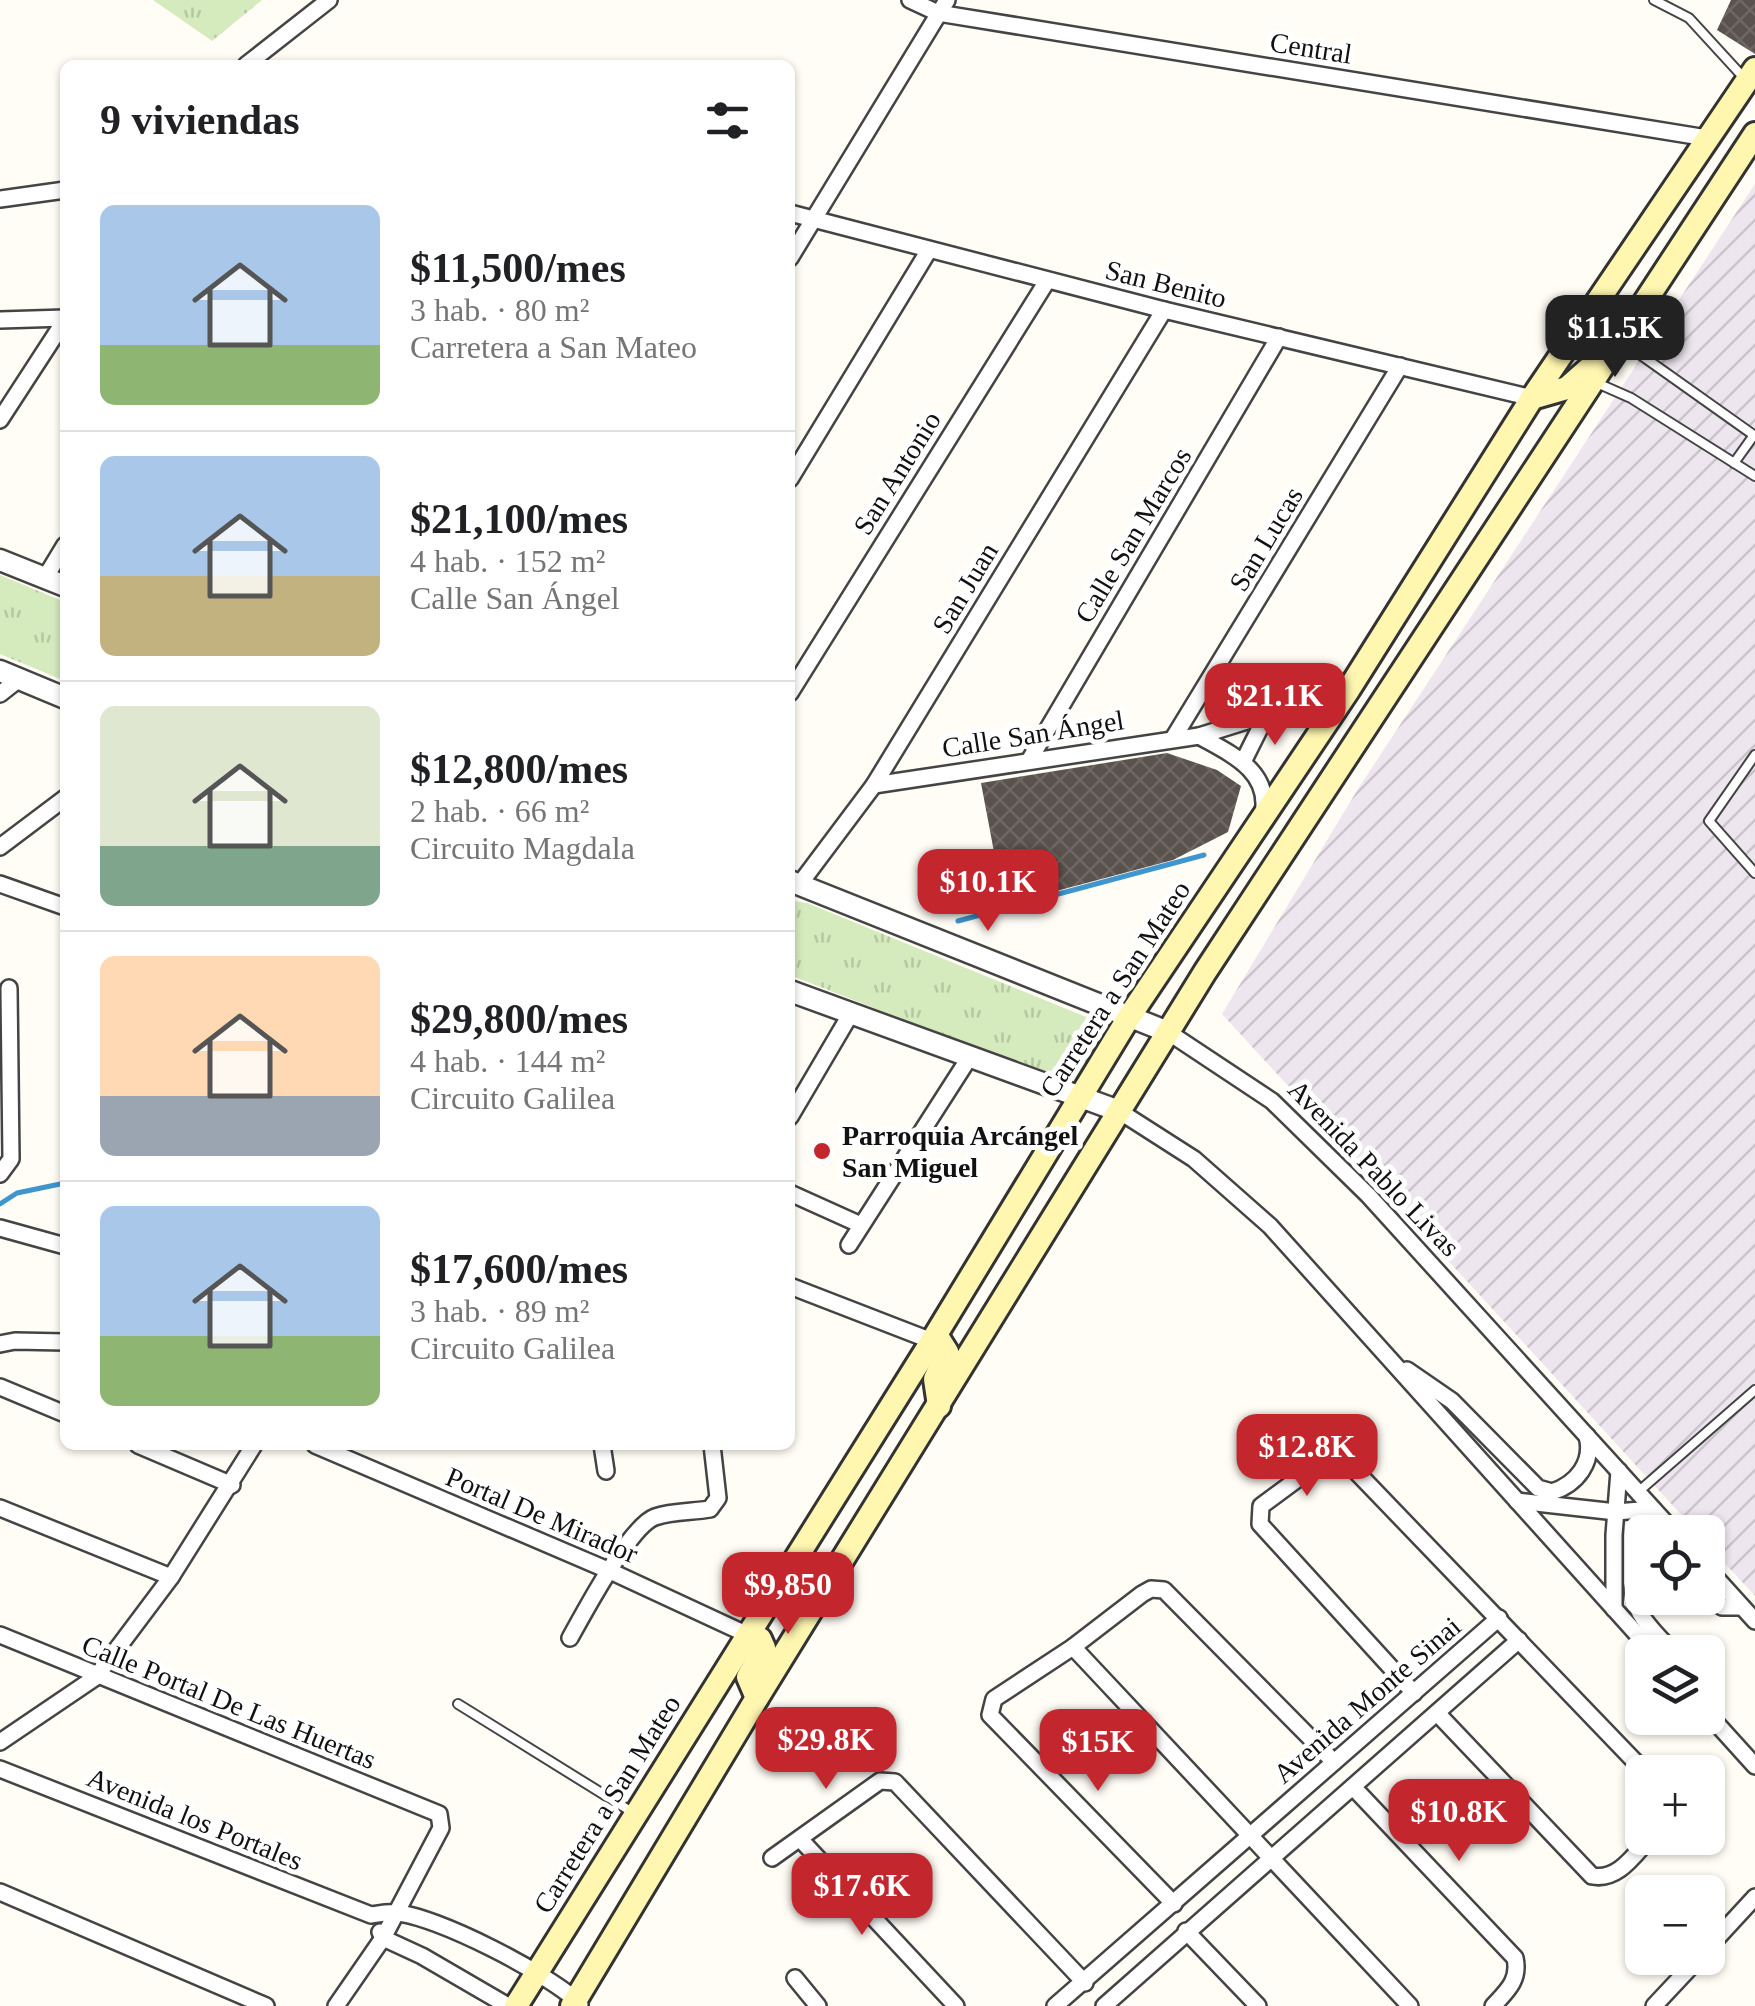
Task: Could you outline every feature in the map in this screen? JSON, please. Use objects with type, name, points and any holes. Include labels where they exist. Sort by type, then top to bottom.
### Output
[{"type":"main road","name":"Carretera a San Mateo","points":[[512,2006],[537,1975],[932,1342],[1129,1017],[1349,688],[1532,398],[1751,75]]},
{"type":"main road","points":[[577,2004],[757,1698],[1205,972],[1755,134]]},
{"type":"main road","points":[[1532,398],[1552,394],[1581,378],[1600,358],[1638,303],[1655,288]]},
{"type":"main road","points":[[1514,500],[1547,422],[1545,411],[1532,398]]},
{"type":"main road","points":[[932,1342],[940,1341],[947,1352],[935,1379],[938,1406]]},
{"type":"main road","points":[[748,1635],[760,1639],[764,1648],[748,1677],[757,1698]]},
{"type":"street","points":[[252,60],[329,0]]},
{"type":"street","name":"Central","points":[[910,0],[1707,138]]},
{"type":"street","points":[[795,250],[942,6]]},
{"type":"street","points":[[0,200],[60,191]]},
{"type":"street","name":"San Benito","points":[[795,215],[1164,310],[1532,398]]},
{"type":"street","points":[[795,471],[929,250]]},
{"type":"street","name":"San Antonio","points":[[795,685],[1047,280]]},
{"type":"street","name":"San Juan","points":[[795,883],[874,784],[1164,310]]},
{"type":"street","points":[[0,320],[60,319]]},
{"type":"street","points":[[0,420],[60,327]]},
{"type":"street","name":"Calle San Marcos","points":[[1030,759],[1280,336]]},
{"type":"street","name":"San Lucas","points":[[1174,737],[1400,366]]},
{"type":"street","points":[[0,560],[55,582]]},
{"type":"street","points":[[0,694],[9,675],[60,696]]},
{"type":"street","name":"Calle San Ángel","points":[[874,784],[1199,736],[1349,688]]},
{"type":"street","points":[[1243,762],[1267,714]]},
{"type":"street","points":[[1199,736],[1243,762],[1263,784],[1261,820]]},
{"type":"street","points":[[0,847],[60,802]]},
{"type":"street","name":"Avenida Pablo Livas","points":[[795,883],[1168,1032],[1272,1101],[1368,1195],[1658,1515]]},
{"type":"street","points":[[0,884],[60,905]]},
{"type":"street","points":[[0,1174],[11,1158],[9,988]]},
{"type":"street","points":[[795,993],[1118,1112],[1194,1159],[1270,1226],[1638,1635]]},
{"type":"street","points":[[795,1108],[850,1015]]},
{"type":"street","points":[[848,1245],[969,1058]]},
{"type":"street","points":[[795,1195],[861,1225]]},
{"type":"street","points":[[0,1228],[60,1245]]},
{"type":"street","points":[[795,1288],[932,1342]]},
{"type":"street","points":[[0,1344],[60,1342]]},
{"type":"street","points":[[1388,1357],[1452,1401],[1538,1488],[1552,1492],[1571,1482],[1591,1451],[1587,1436]]},
{"type":"street","points":[[0,1386],[60,1412]]},
{"type":"street","points":[[150,1450],[232,1484]]},
{"type":"street","points":[[0,1742],[96,1676],[171,1577],[251,1450]]},
{"type":"street","name":"Portal De Mirador","points":[[327,1450],[610,1571],[748,1635]]},
{"type":"street","points":[[603,1450],[606,1471]]},
{"type":"street","points":[[570,1638],[642,1525],[652,1518],[710,1509],[716,1503],[713,1450]]},
{"type":"street","points":[[1414,1692],[1260,1524],[1261,1506],[1326,1458],[1340,1458],[1499,1618]]},
{"type":"street","points":[[1614,1609],[1619,1472]]},
{"type":"street","points":[[1517,1501],[1616,1512],[1653,1510]]},
{"type":"street","points":[[0,1508],[171,1577]]},
{"type":"street","points":[[1725,1588],[1755,1621]]},
{"type":"street","points":[[1174,1904],[990,1716],[994,1699],[1074,1647],[1142,1594],[1151,1589],[1164,1590],[1334,1762]]},
{"type":"street","points":[[1725,1607],[1742,1606]]},
{"type":"street","points":[[1640,1615],[1658,1635]]},
{"type":"street","name":"Avenida Monte Sinai","points":[[1055,2006],[1499,1618],[1519,1640],[1186,1930],[1105,2006]]},
{"type":"street","name":"Calle Portal De Las Huertas","points":[[0,1635],[440,1814],[442,1828],[397,1912]]},
{"type":"street","points":[[1519,1640],[1629,1755]]},
{"type":"street","points":[[1074,1647],[1410,2006]]},
{"type":"street","points":[[1437,1713],[1592,1876],[1609,1877],[1634,1855]]},
{"type":"street","points":[[1725,1733],[1755,1766]]},
{"type":"street","name":"Avenida los Portales","points":[[0,1769],[371,1915]]},
{"type":"street","points":[[772,1858],[880,1780],[895,1782],[1085,1983]]},
{"type":"street","points":[[1353,1787],[1515,1958],[1516,1976],[1511,1987],[1493,2006]]},
{"type":"street","points":[[800,1839],[956,2006]]},
{"type":"street","points":[[0,1892],[266,2006]]},
{"type":"street","points":[[1725,1930],[1755,1897]]},
{"type":"street","points":[[512,2006],[383,1938],[371,1915],[397,1912],[435,1924],[510,1958],[577,2004]]},
{"type":"street","points":[[336,2006],[397,1912]]},
{"type":"street","points":[[1186,1930],[1258,2006]]},
{"type":"street","points":[[1654,2006],[1683,1975]]},
{"type":"street","points":[[795,1978],[818,2006]]},
{"type":"lane","points":[[1654,0],[1689,18],[1751,75]]},
{"type":"lane","points":[[1620,340],[1754,435],[1734,463]]},
{"type":"lane","points":[[1592,381],[1631,398],[1755,476]]},
{"type":"lane","points":[[1755,754],[1709,820],[1755,873]]},
{"type":"lane","points":[[1638,1492],[1755,1390]]},
{"type":"lane","points":[[458,1704],[636,1814]]},
{"type":"shaded area","points":[[1755,184],[1755,1596],[1725,1563],[1725,1515],[1681,1515],[1222,1014],[1358,789]]},
{"type":"green space","points":[[153,0],[262,0],[212,41]]},
{"type":"green space","points":[[0,575],[60,600],[60,679],[0,654]]},
{"type":"green space","points":[[795,901],[1091,1019],[1099,1026],[1103,1046],[1084,1076],[1065,1083],[795,977]]},
{"type":"building","points":[[1731,0],[1755,0],[1755,54],[1717,30]]},
{"type":"building","points":[[1167,753],[1217,770],[1241,786],[1228,832],[1173,860],[1004,905],[981,783]]},
{"type":"waterway","points":[[958,921],[1204,855]]},
{"type":"waterway","points":[[0,1204],[17,1193],[60,1184]]},
{"type":"place","name":"Parroquia Arcángel San Miguel","points":[[822,1151]]}]
